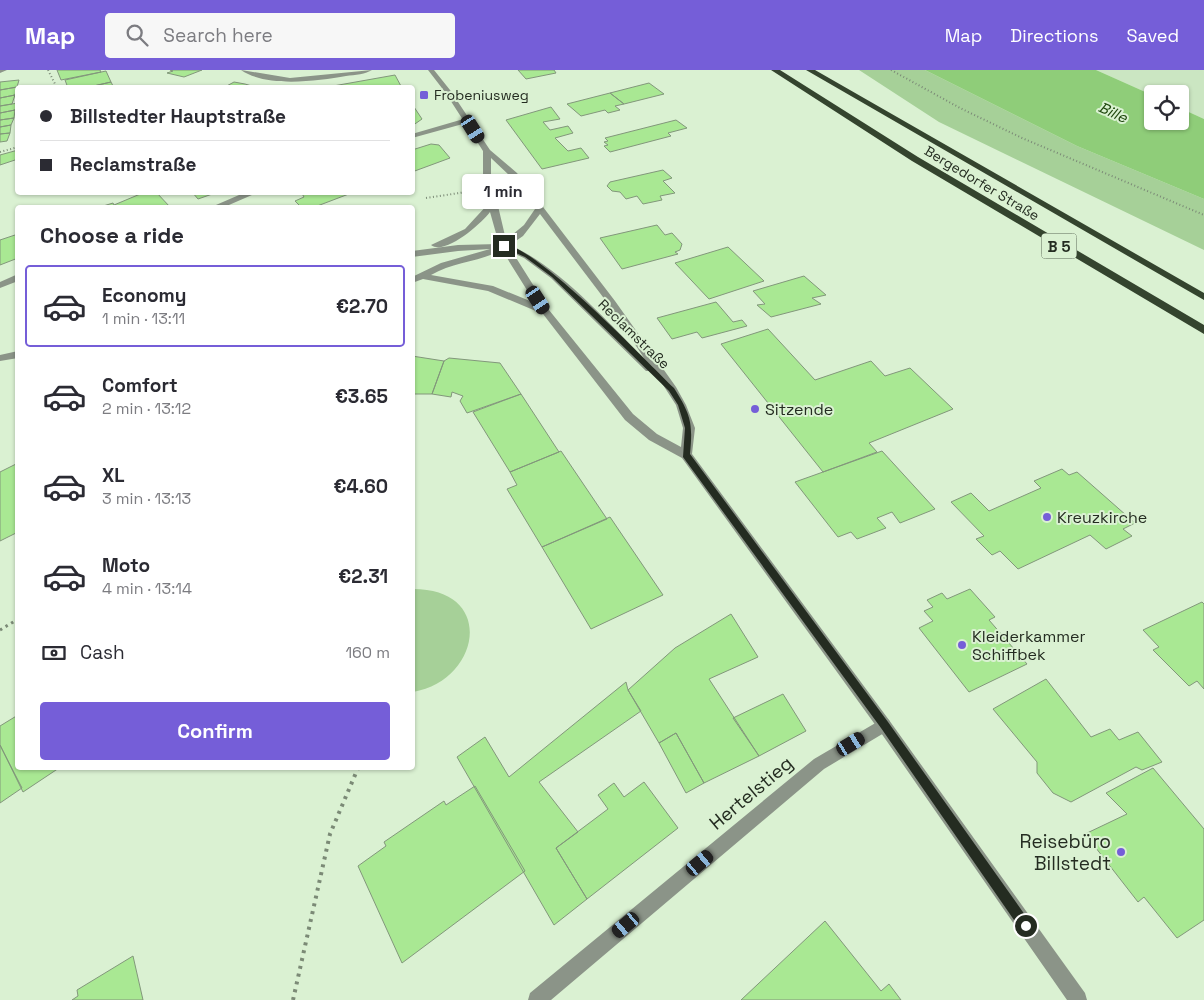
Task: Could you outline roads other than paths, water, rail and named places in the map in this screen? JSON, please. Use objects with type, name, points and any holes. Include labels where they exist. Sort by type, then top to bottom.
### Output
[{"type":"highway","name":"Bergedorfer Straße","points":[[774,70],[915,159],[1204,330]]},
{"type":"highway","name":"Bergedorfer Straße","points":[[810,70],[1204,297]]},
{"type":"street","points":[[0,71],[4,70]]},
{"type":"street","points":[[244,70],[266,78],[295,80],[328,78],[369,70]]},
{"type":"street","points":[[431,70],[487,151],[514,175],[612,303],[672,390],[681,405],[689,428],[686,455]]},
{"type":"street","points":[[415,135],[467,120]]},
{"type":"street","points":[[487,151],[489,189],[504,246],[546,312],[629,417],[653,437],[686,455],[884,725],[1078,1000]]},
{"type":"street","points":[[221,205],[247,195]]},
{"type":"street","name":"Reclamstraße","points":[[415,252],[458,237],[476,226],[492,204]]},
{"type":"street","points":[[415,279],[424,277],[440,267],[475,258],[504,246],[526,230],[540,208]]},
{"type":"street","name":"Reclamstraße","points":[[415,253],[504,246],[527,256],[554,276],[672,390]]},
{"type":"street","points":[[424,277],[490,288],[546,312]]},
{"type":"street","points":[[0,285],[15,278]]},
{"type":"street","points":[[0,358],[15,355]]},
{"type":"street","name":"Hertelstieg","points":[[537,1000],[819,764],[884,725]]},
{"type":"water","name":"Bille","points":[[925,70],[1096,70],[1144,91],[1144,130],[1189,130],[1189,112],[1204,119],[1204,199],[1077,146]]},
{"type":"place","name":"Frobeniusweg","points":[[424,95]]},
{"type":"place","name":"Sitzende","points":[[755,409]]},
{"type":"place","name":"Kreuzkirche","points":[[1047,517]]},
{"type":"place","name":"Kleiderkammer Schiffbek","points":[[962,645]]},
{"type":"place","name":"Reisebüro Billstedt","points":[[1121,852]]}]
